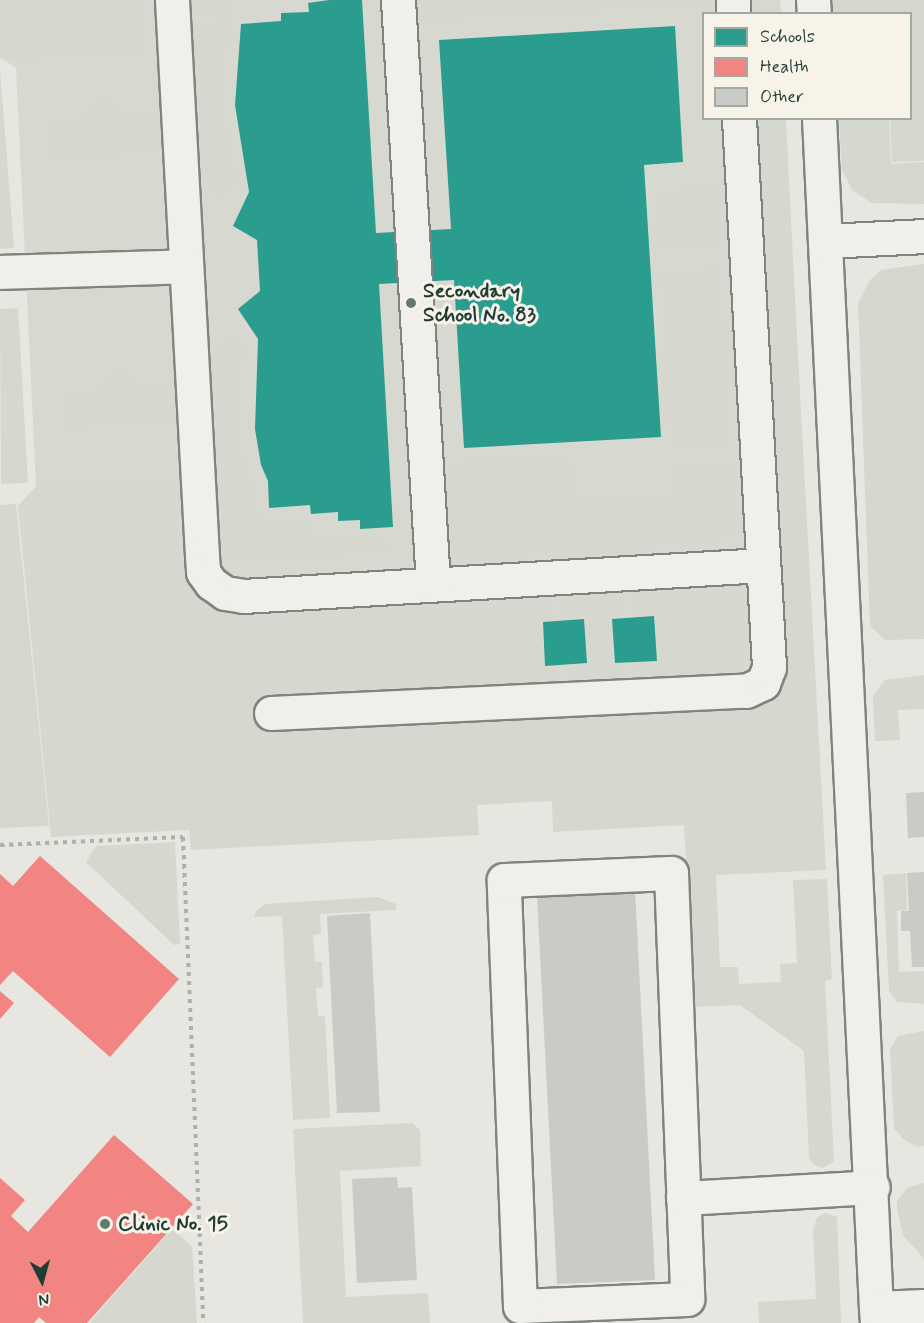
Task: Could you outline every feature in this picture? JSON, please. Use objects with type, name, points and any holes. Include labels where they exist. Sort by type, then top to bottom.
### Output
[{"type":"street","points":[[172,0],[203,573],[211,583],[225,593],[243,596],[763,565]]},
{"type":"street","points":[[398,0],[433,584]]},
{"type":"street","points":[[271,713],[746,691],[764,683],[769,667],[739,120]]},
{"type":"street","points":[[819,120],[873,1188],[877,1316],[924,1306]]},
{"type":"street","points":[[826,241],[924,236]]},
{"type":"street","points":[[0,272],[186,266]]},
{"type":"street","points":[[671,873],[683,1197],[687,1299],[520,1306],[504,880],[671,873]]},
{"type":"street","points":[[683,1197],[873,1188]]},
{"type":"path","points":[[0,845],[183,837],[203,1323]]},
{"type":"shaded area","name":"Secondary School No. 83","points":[[0,0],[780,0],[781,12],[702,12],[702,120],[786,120],[819,778],[51,816],[18,506],[36,486],[16,68],[0,57]]},
{"type":"shaded area","points":[[0,0],[139,0],[142,49],[0,59]]},
{"type":"shaded area","points":[[193,0],[230,0],[231,10],[194,13]]},
{"type":"shaded area","points":[[418,0],[710,0],[710,2],[419,19]]},
{"type":"shaded area","points":[[832,0],[924,0],[924,161],[892,162],[890,120],[912,120],[912,12],[833,12]]},
{"type":"shaded area","points":[[228,23],[229,46],[222,46],[223,69],[216,70],[219,124],[227,132],[229,170],[235,176],[218,194],[200,176],[192,32],[194,25]]},
{"type":"shaded area","points":[[0,69],[14,248],[0,249]]},
{"type":"shaded area","points":[[104,99],[131,120],[161,118],[163,150],[54,156],[52,124],[78,123]]},
{"type":"shaded area","points":[[758,120],[785,120],[826,870],[716,875],[720,967],[738,967],[739,984],[781,982],[780,964],[797,963],[793,880],[827,879],[832,979],[825,981],[834,1161],[823,1168],[814,1165],[809,1158],[804,1051],[740,1005],[694,1007],[684,825],[553,832],[552,801],[477,805],[479,835],[191,850],[189,830],[51,837],[18,506],[37,487],[175,481],[179,561],[186,584],[201,600],[222,613],[245,616],[551,601],[552,619],[540,620],[542,667],[554,667],[555,681],[256,695],[257,732],[771,703],[786,680]]},
{"type":"shaded area","points":[[839,120],[889,120],[891,164],[924,162],[924,204],[872,203],[853,191],[842,170]]},
{"type":"shaded area","points":[[713,190],[716,243],[661,247],[658,193]]},
{"type":"shaded area","points":[[924,264],[924,639],[885,640],[870,626],[858,303],[870,280],[881,270]]},
{"type":"shaded area","points":[[717,271],[728,442],[673,446],[663,274]]},
{"type":"shaded area","points":[[18,308],[28,483],[1,484],[0,309]]},
{"type":"shaded area","points":[[233,336],[245,351],[237,358],[239,396],[233,404],[236,459],[243,459],[245,482],[252,482],[254,505],[220,507],[216,500],[208,358]]},
{"type":"shaded area","points":[[121,372],[140,389],[175,388],[177,420],[68,425],[66,394],[101,392]]},
{"type":"shaded area","points":[[568,457],[571,503],[676,497],[674,471],[729,467],[731,528],[712,541],[452,557],[447,465]]},
{"type":"shaded area","points":[[16,504],[49,826],[0,828],[0,505]]},
{"type":"shaded area","points":[[258,516],[259,528],[305,526],[306,542],[384,537],[385,550],[230,559],[223,551],[221,519]]},
{"type":"shaded area","points":[[729,592],[740,600],[742,651],[735,665],[714,672],[640,676],[639,663],[659,662],[656,614],[637,614],[636,596]]},
{"type":"shaded area","points":[[620,597],[622,615],[610,616],[612,664],[624,664],[625,677],[571,680],[570,666],[588,665],[586,617],[567,618],[567,600]]},
{"type":"shaded area","points":[[924,675],[924,709],[898,710],[900,740],[875,741],[873,697],[884,680]]},
{"type":"shaded area","points":[[175,842],[180,944],[174,945],[86,862],[96,846]]},
{"type":"shaded area","points":[[906,873],[907,910],[897,911],[899,972],[924,971],[924,1004],[897,1002],[889,991],[883,875]]},
{"type":"shaded area","points":[[378,897],[396,904],[396,910],[320,914],[321,934],[313,935],[315,962],[322,962],[323,987],[316,988],[318,1016],[325,1016],[330,1118],[293,1120],[282,916],[254,917],[256,911],[265,904]]},
{"type":"shaded area","points":[[924,1031],[924,1146],[918,1147],[904,1140],[894,1128],[890,1050],[898,1036]]},
{"type":"shaded area","points":[[412,1123],[420,1130],[421,1166],[340,1171],[346,1297],[428,1293],[430,1323],[303,1323],[293,1129]]},
{"type":"shaded area","points":[[924,1183],[924,1259],[903,1235],[897,1201],[907,1188]]},
{"type":"shaded area","points":[[825,1213],[837,1217],[841,1323],[759,1323],[758,1302],[816,1299],[813,1229],[817,1218]]},
{"type":"shaded area","points":[[172,1229],[192,1246],[197,1323],[89,1323]]},
{"type":"building: Schools","points":[[329,0],[362,0],[376,233],[451,229],[439,40],[675,26],[683,162],[644,165],[661,437],[464,448],[454,280],[379,284],[393,527],[360,529],[360,520],[338,521],[338,512],[311,514],[310,505],[269,508],[268,481],[261,465],[255,429],[258,339],[238,309],[260,291],[257,240],[233,226],[249,192],[235,105],[241,24],[281,21],[281,13],[309,12],[308,3]]},
{"type":"building: Schools","points":[[654,616],[657,661],[615,663],[612,619]]},
{"type":"building: Schools","points":[[584,619],[587,663],[545,666],[543,622]]},
{"type":"building: Health","points":[[40,856],[179,979],[110,1057],[13,971],[0,985],[0,874],[13,886]]},
{"type":"building: Health","points":[[0,991],[14,1003],[0,1019]]},
{"type":"building: Health","name":"Clinic No. 15","points":[[114,1135],[193,1204],[87,1323],[46,1323],[39,1317],[34,1323],[0,1323],[0,1178],[25,1200],[11,1216],[28,1232]]},
{"type":"building: Other","points":[[924,792],[924,837],[908,838],[906,793]]},
{"type":"building: Other","points":[[924,872],[924,967],[912,967],[910,931],[901,931],[901,911],[909,911],[907,873]]},
{"type":"building: Other","points":[[635,890],[655,1280],[557,1284],[537,896]]},
{"type":"building: Other","points":[[370,913],[380,1112],[337,1113],[327,916]]},
{"type":"building: Other","points":[[397,1177],[398,1188],[412,1187],[417,1280],[357,1283],[352,1179]]},
{"type":"place","name":"Secondary School No. 83","points":[[411,303]]},
{"type":"place","name":"Clinic No. 15","points":[[105,1224]]}]
